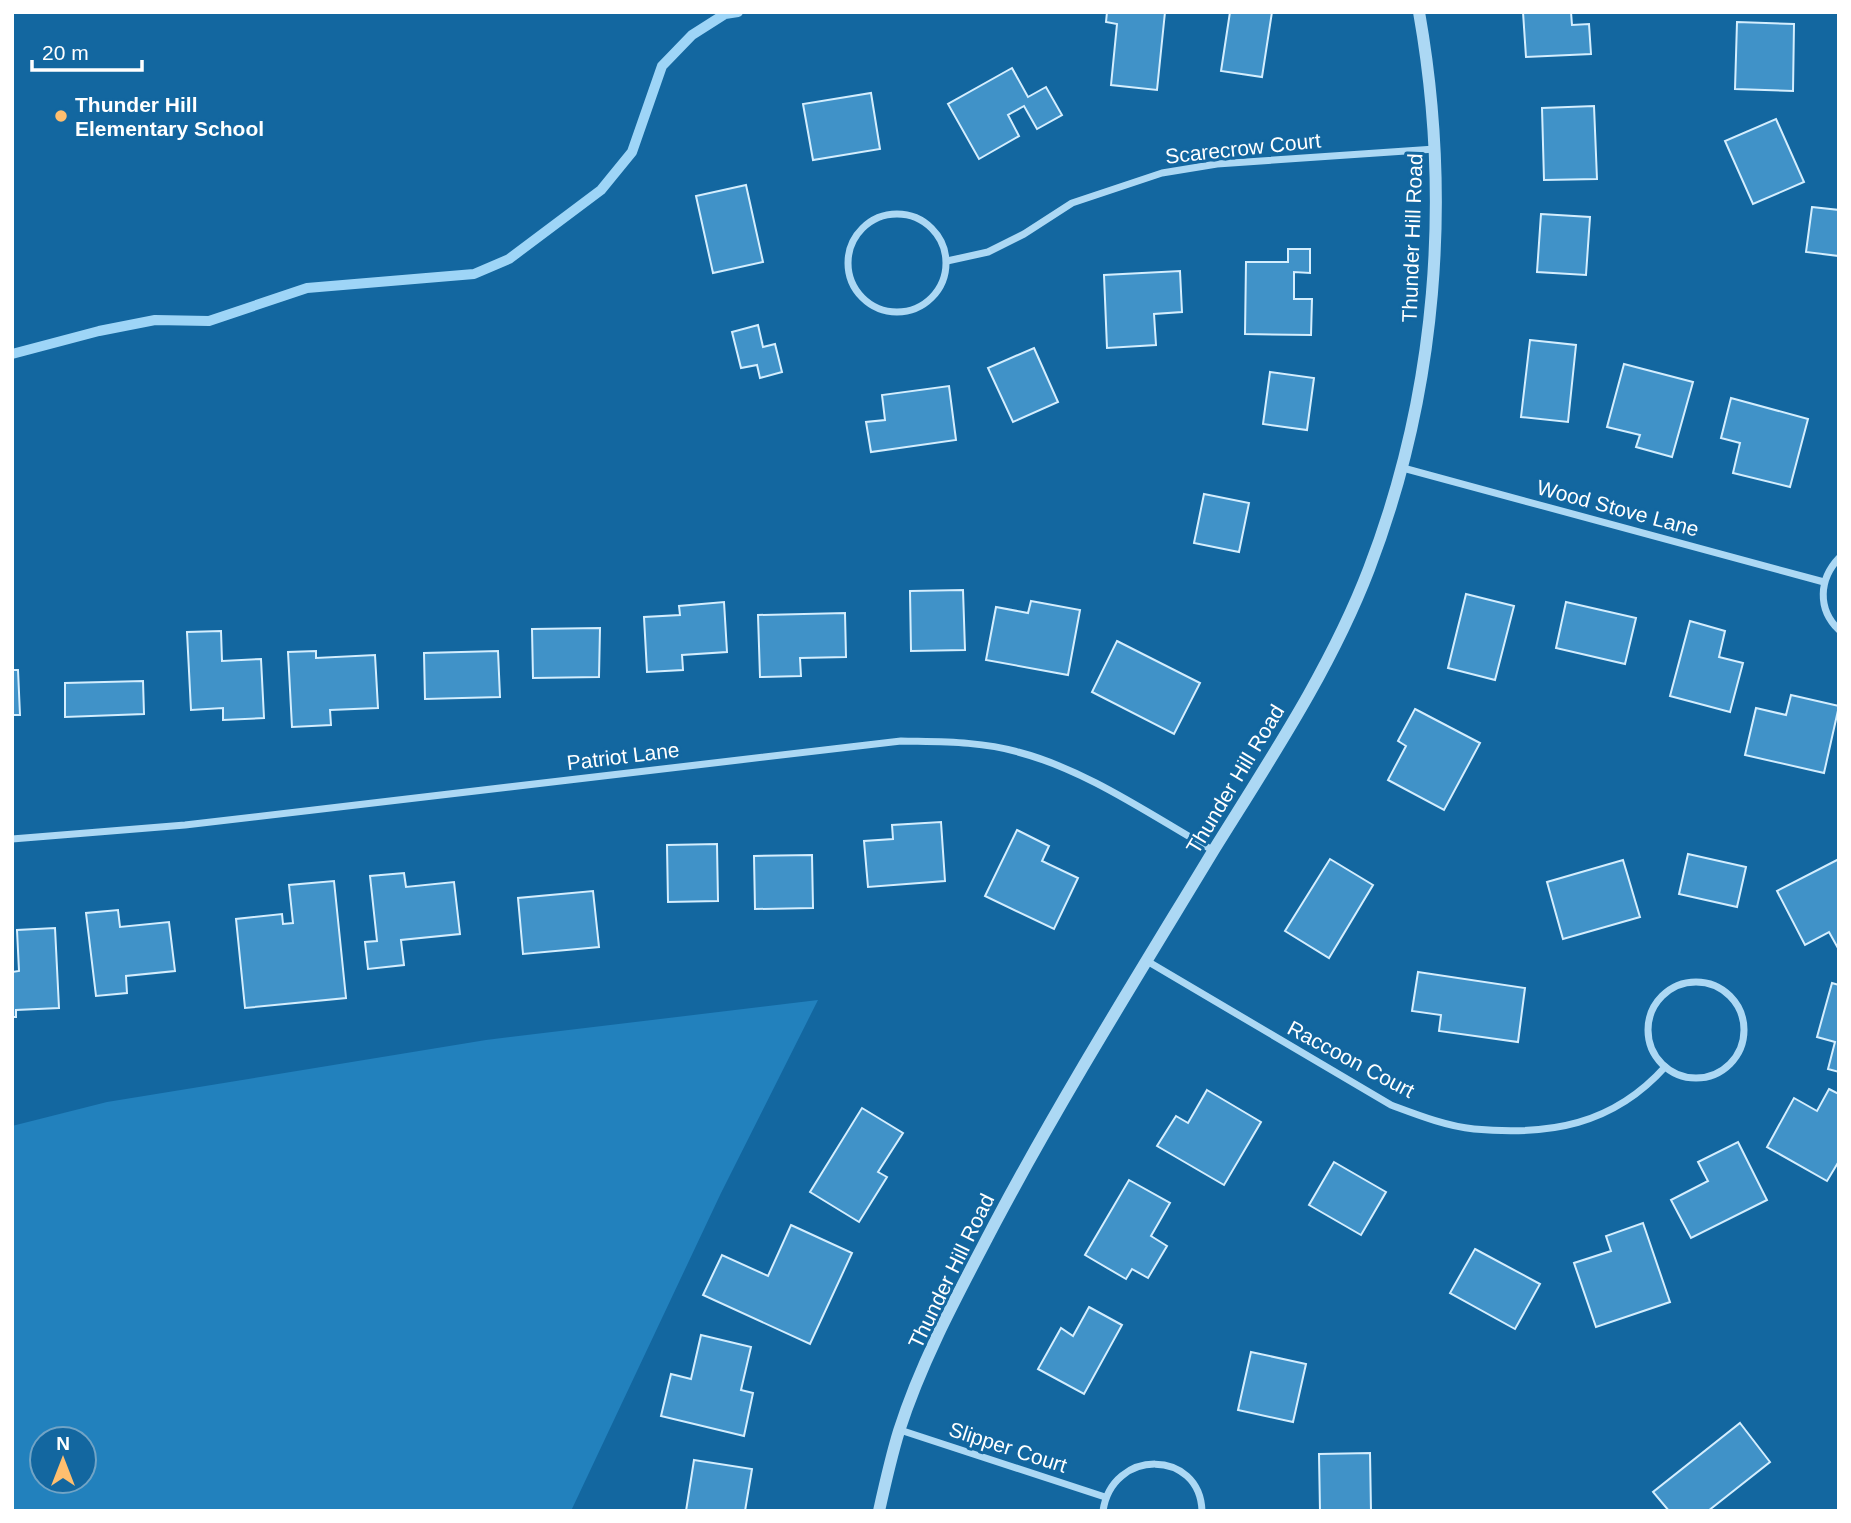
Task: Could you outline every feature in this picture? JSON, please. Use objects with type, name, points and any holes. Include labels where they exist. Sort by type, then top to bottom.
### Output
[{"type":"street","name":"Thunder Hill Road","points":[[878,1511],[900,1430],[930,1353],[967,1275],[1026,1166],[1315,685],[1368,571],[1403,468],[1423,376],[1433,302],[1435,149],[1427,59],[1419,12]]},
{"type":"street","name":"Scarecrow Court","points":[[947,261],[988,252],[1024,234],[1072,203],[1162,173],[1217,164],[1435,149]]},
{"type":"street","points":[[903,214],[928,225],[938,235],[947,261],[945,278],[925,305],[909,311],[892,312],[875,307],[861,297],[852,283],[848,265],[850,249],[858,234],[870,221],[886,215],[903,214]]},
{"type":"street","name":"Wood Stove Lane","points":[[1403,468],[1824,582]]},
{"type":"street","points":[[1839,558],[1824,582],[1823,598],[1826,614],[1839,630]]},
{"type":"street","name":"Patriot Lane","points":[[12,839],[185,825],[901,741],[965,743],[1017,751],[1069,769],[1214,851]]},
{"type":"street","name":"Raccoon Court","points":[[1147,961],[1391,1105],[1433,1120],[1473,1129],[1530,1130],[1572,1125],[1612,1111],[1646,1088],[1665,1067]]},
{"type":"street","points":[[1695,981],[1711,984],[1726,992],[1736,1003],[1743,1025],[1741,1047],[1733,1060],[1708,1077],[1678,1075],[1665,1067],[1654,1055],[1648,1039],[1647,1022],[1653,1006],[1664,993],[1678,985],[1695,981]]},
{"type":"street","name":"Slipper Court","points":[[900,1430],[1105,1497]]},
{"type":"street","points":[[1103,1511],[1105,1497],[1113,1483],[1125,1471],[1140,1464],[1157,1463],[1173,1467],[1187,1477],[1197,1491],[1202,1511]]},
{"type":"shaded area","points":[[818,1000],[721,1193],[571,1511],[12,1511],[12,1126],[107,1102],[486,1040]]},
{"type":"building","points":[[1107,12],[1165,12],[1157,90],[1111,85],[1117,24],[1106,22]]},
{"type":"building","points":[[1230,12],[1272,12],[1262,77],[1221,71]]},
{"type":"building","points":[[1523,12],[1571,12],[1572,25],[1589,24],[1591,54],[1526,57]]},
{"type":"building","points":[[1737,22],[1794,24],[1793,91],[1735,89]]},
{"type":"building","points":[[1012,68],[1028,97],[1046,87],[1062,115],[1037,129],[1024,106],[1008,115],[1019,136],[979,159],[948,104]]},
{"type":"building","points":[[871,93],[880,149],[813,160],[803,104]]},
{"type":"building","points":[[1594,106],[1597,179],[1544,180],[1542,108]]},
{"type":"building","points":[[1776,119],[1804,182],[1753,204],[1725,141]]},
{"type":"building","points":[[746,185],[763,262],[713,273],[696,196]]},
{"type":"building","points":[[1812,207],[1839,210],[1839,256],[1806,252]]},
{"type":"building","points":[[1541,214],[1590,217],[1586,275],[1537,272]]},
{"type":"building","points":[[1288,249],[1310,249],[1310,273],[1294,272],[1294,299],[1312,299],[1311,335],[1245,334],[1246,262],[1288,262]]},
{"type":"building","points":[[1180,271],[1182,312],[1154,314],[1156,345],[1107,348],[1104,275]]},
{"type":"building","points":[[758,325],[763,347],[775,344],[782,372],[760,378],[757,365],[741,368],[732,332]]},
{"type":"building","points":[[1530,340],[1576,345],[1568,422],[1521,417]]},
{"type":"building","points":[[1034,348],[1058,402],[1013,422],[988,368]]},
{"type":"building","points":[[1624,364],[1693,382],[1672,457],[1636,447],[1640,435],[1607,427]]},
{"type":"building","points":[[1270,372],[1314,378],[1307,430],[1263,424]]},
{"type":"building","points":[[949,386],[956,440],[871,452],[866,422],[885,420],[882,395]]},
{"type":"building","points":[[1731,398],[1808,419],[1790,487],[1733,473],[1740,443],[1721,438]]},
{"type":"building","points":[[1204,494],[1249,503],[1239,552],[1194,543]]},
{"type":"building","points":[[963,590],[965,650],[911,651],[910,591]]},
{"type":"building","points":[[1466,594],[1514,606],[1495,680],[1448,668]]},
{"type":"building","points":[[1031,601],[1080,610],[1068,675],[986,660],[996,607],[1028,613]]},
{"type":"building","points":[[724,602],[727,652],[682,655],[683,670],[647,672],[644,617],[680,615],[679,606]]},
{"type":"building","points":[[1566,602],[1636,618],[1625,664],[1556,648]]},
{"type":"building","points":[[845,613],[846,657],[800,658],[801,676],[760,677],[758,615]]},
{"type":"building","points":[[1690,621],[1725,631],[1719,657],[1743,663],[1730,712],[1670,696]]},
{"type":"building","points":[[600,628],[599,677],[533,678],[532,629]]},
{"type":"building","points":[[221,631],[222,661],[261,659],[264,718],[223,720],[223,708],[191,710],[187,632]]},
{"type":"building","points":[[1117,641],[1200,683],[1174,734],[1092,692]]},
{"type":"building","points":[[316,651],[316,658],[375,655],[378,708],[330,710],[331,725],[292,727],[288,652]]},
{"type":"building","points":[[498,651],[500,697],[425,699],[424,653]]},
{"type":"building","points":[[12,670],[18,670],[20,715],[12,715]]},
{"type":"building","points":[[143,681],[144,714],[65,717],[65,683]]},
{"type":"building","points":[[1791,695],[1839,706],[1824,773],[1745,755],[1756,708],[1786,715]]},
{"type":"building","points":[[1415,709],[1480,743],[1444,810],[1388,780],[1406,746],[1398,741]]},
{"type":"building","points":[[941,822],[945,881],[868,887],[864,841],[893,839],[892,825]]},
{"type":"building","points":[[1017,830],[1049,846],[1042,861],[1078,878],[1054,929],[985,896]]},
{"type":"building","points":[[717,844],[718,901],[668,902],[667,845]]},
{"type":"building","points":[[1688,854],[1746,867],[1737,907],[1679,894]]},
{"type":"building","points":[[812,855],[813,908],[755,909],[754,856]]},
{"type":"building","points":[[1330,859],[1373,885],[1329,958],[1285,931]]},
{"type":"building","points":[[1839,859],[1839,950],[1829,932],[1805,945],[1777,891]]},
{"type":"building","points":[[1623,860],[1640,917],[1563,939],[1547,882]]},
{"type":"building","points":[[404,873],[406,887],[454,882],[460,934],[401,940],[404,965],[368,969],[365,942],[377,941],[370,876]]},
{"type":"building","points":[[334,881],[346,998],[245,1008],[236,919],[282,914],[283,924],[293,923],[289,885]]},
{"type":"building","points":[[593,891],[599,947],[523,954],[518,898]]},
{"type":"building","points":[[118,910],[120,927],[169,922],[175,971],[126,976],[127,993],[96,996],[86,913]]},
{"type":"building","points":[[55,928],[59,1008],[16,1010],[16,1017],[12,1017],[12,972],[19,971],[17,930]]},
{"type":"building","points":[[1418,972],[1525,988],[1518,1042],[1439,1031],[1441,1015],[1412,1011]]},
{"type":"building","points":[[1832,983],[1839,985],[1839,1072],[1828,1069],[1835,1042],[1817,1037]]},
{"type":"building","points":[[1829,1089],[1839,1094],[1839,1161],[1827,1181],[1767,1147],[1794,1098],[1817,1111]]},
{"type":"building","points":[[1207,1090],[1261,1122],[1224,1185],[1157,1146],[1176,1116],[1188,1123]]},
{"type":"building","points":[[862,1108],[903,1133],[878,1172],[887,1177],[859,1222],[810,1192]]},
{"type":"building","points":[[1738,1142],[1767,1200],[1691,1238],[1671,1200],[1708,1181],[1698,1162]]},
{"type":"building","points":[[1334,1162],[1386,1192],[1361,1235],[1309,1205]]},
{"type":"building","points":[[1129,1180],[1170,1203],[1151,1236],[1167,1246],[1148,1278],[1132,1269],[1126,1279],[1085,1255]]},
{"type":"building","points":[[1643,1223],[1670,1302],[1596,1327],[1574,1263],[1611,1251],[1606,1236]]},
{"type":"building","points":[[791,1225],[852,1253],[810,1344],[703,1295],[722,1255],[768,1276]]},
{"type":"building","points":[[1475,1249],[1540,1284],[1515,1329],[1450,1293]]},
{"type":"building","points":[[1089,1307],[1122,1325],[1084,1394],[1038,1369],[1061,1328],[1073,1336]]},
{"type":"building","points":[[701,1335],[751,1347],[741,1390],[753,1393],[744,1436],[661,1416],[671,1374],[691,1379]]},
{"type":"building","points":[[1251,1352],[1306,1364],[1293,1422],[1238,1410]]},
{"type":"building","points":[[1740,1423],[1770,1462],[1708,1511],[1669,1511],[1653,1492]]},
{"type":"building","points":[[1370,1453],[1371,1511],[1320,1511],[1319,1454]]},
{"type":"building","points":[[694,1460],[752,1469],[745,1511],[686,1511]]},
{"type":"waterway","points":[[12,354],[99,331],[155,320],[209,321],[307,288],[474,274],[509,259],[601,190],[632,152],[662,66],[692,35],[725,14],[738,12]]},
{"type":"place","name":"Thunder Hill Elementary School","points":[[61,116]]}]
